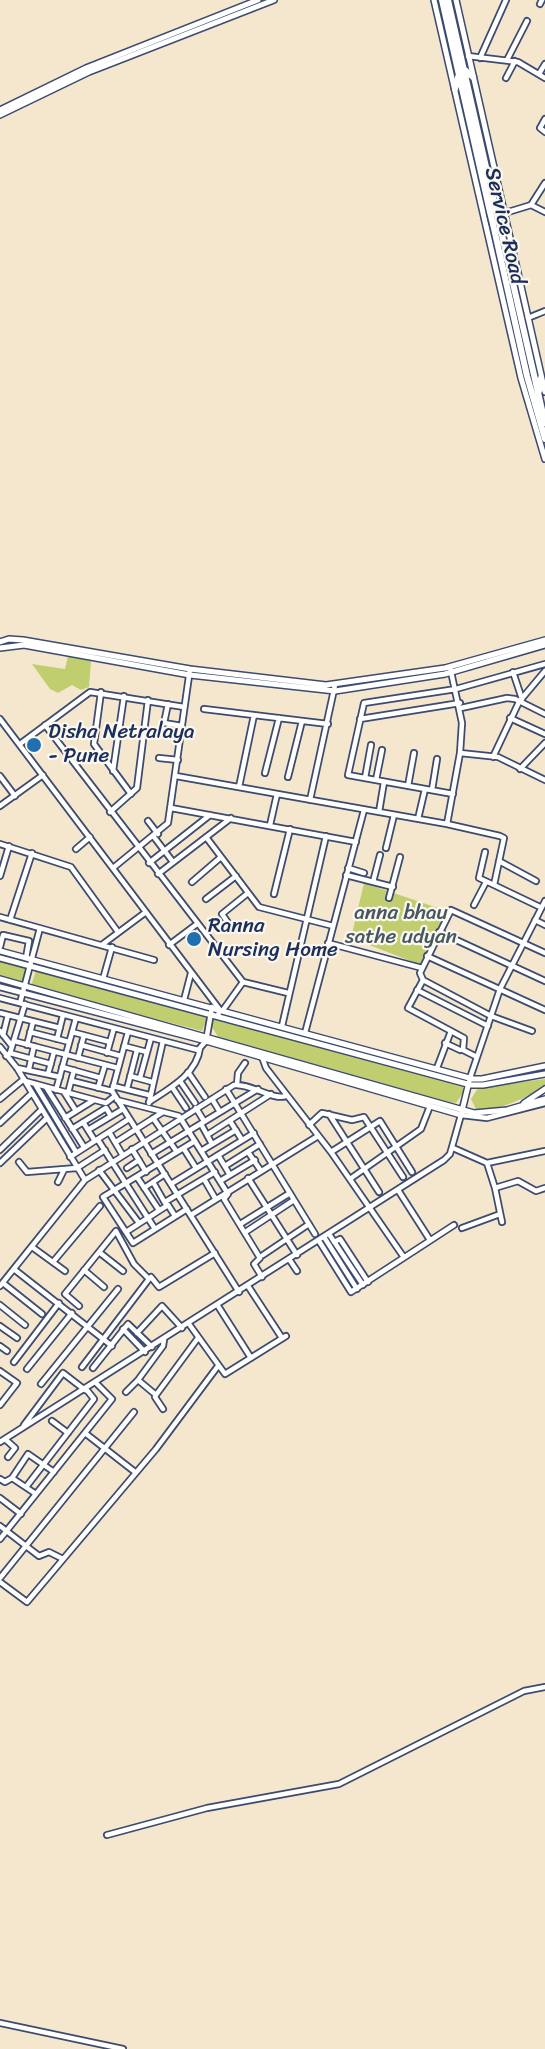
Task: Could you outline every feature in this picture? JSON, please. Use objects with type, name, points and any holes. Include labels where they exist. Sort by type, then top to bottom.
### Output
[{"type":"highway","points":[[442,0],[545,423]]},
{"type":"highway","points":[[448,0],[461,71],[455,89]]},
{"type":"highway","points":[[461,71],[473,77]]},
{"type":"highway","points":[[496,223],[524,377],[545,440]]},
{"type":"highway","points":[[541,378],[539,385],[541,408]]},
{"type":"main road","points":[[0,110],[53,85],[258,0]]},
{"type":"main road","points":[[0,115],[53,85],[274,0]]},
{"type":"main road","name":"Service Road","points":[[434,0],[545,459]]},
{"type":"main road","points":[[456,0],[545,392]]},
{"type":"main road","points":[[0,642],[9,639],[23,640],[190,672]]},
{"type":"main road","points":[[450,669],[545,640]]},
{"type":"main road","points":[[0,648],[24,645],[190,672],[335,688],[450,669],[545,645]]},
{"type":"main road","points":[[0,949],[26,958],[32,963],[305,1032],[437,1068],[469,1081],[545,1066]]},
{"type":"main road","points":[[0,958],[103,979],[184,1000],[211,1010]]},
{"type":"main road","points":[[0,979],[24,990]]},
{"type":"main road","points":[[0,987],[24,990],[483,1114],[545,1101]]},
{"type":"main road","points":[[220,1012],[483,1085],[545,1073]]},
{"type":"main road","points":[[206,1038],[262,1057],[461,1115],[469,1081]]},
{"type":"main road","points":[[522,1106],[545,1089]]},
{"type":"street","points":[[480,58],[506,0]]},
{"type":"street","points":[[507,60],[527,21]]},
{"type":"street","points":[[468,56],[515,61],[545,78]]},
{"type":"street","points":[[506,78],[515,61]]},
{"type":"street","points":[[539,74],[545,64]]},
{"type":"street","points":[[545,119],[540,128],[545,132]]},
{"type":"street","points":[[485,218],[531,205],[545,183]]},
{"type":"street","points":[[531,205],[545,212]]},
{"type":"street","points":[[528,318],[545,310]]},
{"type":"street","points":[[453,794],[348,775],[364,703],[456,689],[545,664]]},
{"type":"street","points":[[447,824],[460,753],[460,706],[450,669]]},
{"type":"street","points":[[493,757],[510,718],[521,700],[545,671]]},
{"type":"street","points":[[113,868],[168,823],[190,672]]},
{"type":"street","points":[[513,672],[521,700]]},
{"type":"street","points":[[310,800],[335,688]]},
{"type":"street","points":[[20,744],[90,692],[184,707]]},
{"type":"street","points":[[101,692],[94,744],[131,794]]},
{"type":"street","points":[[113,771],[124,696]]},
{"type":"street","points":[[360,719],[507,698],[521,700],[545,714]]},
{"type":"street","points":[[110,812],[137,788],[148,700]]},
{"type":"street","points":[[168,704],[164,723],[182,726]]},
{"type":"street","points":[[204,709],[328,724]]},
{"type":"street","points":[[239,787],[254,715]]},
{"type":"street","points":[[265,773],[279,718]]},
{"type":"street","points":[[510,718],[545,734]]},
{"type":"street","points":[[0,719],[220,1012],[243,982]]},
{"type":"street","points":[[288,777],[302,721]]},
{"type":"street","points":[[45,725],[243,982],[288,993]]},
{"type":"street","points":[[520,769],[545,743]]},
{"type":"street","points":[[365,778],[371,745]]},
{"type":"street","points":[[376,780],[382,750]]},
{"type":"street","points":[[408,786],[414,753]]},
{"type":"street","points":[[460,753],[493,757],[545,780]]},
{"type":"street","points":[[159,758],[178,760]]},
{"type":"street","points":[[432,790],[437,759]]},
{"type":"street","points":[[0,806],[43,775]]},
{"type":"street","points":[[0,776],[15,796]]},
{"type":"street","points":[[176,776],[447,824],[504,838],[494,885]]},
{"type":"street","points":[[379,812],[384,782]]},
{"type":"street","points":[[418,819],[425,789]]},
{"type":"street","points":[[270,825],[277,794]]},
{"type":"street","points":[[171,808],[356,842]]},
{"type":"street","points":[[305,1032],[364,810]]},
{"type":"street","points":[[149,862],[210,815]]},
{"type":"street","points":[[386,848],[393,815]]},
{"type":"street","points":[[158,874],[231,818]]},
{"type":"street","points":[[148,822],[164,851],[173,862]]},
{"type":"street","points":[[274,894],[290,829]]},
{"type":"street","points":[[282,1026],[326,836]]},
{"type":"street","points":[[76,849],[90,837]]},
{"type":"street","points":[[206,837],[248,893],[263,909],[333,926]]},
{"type":"street","points":[[0,844],[71,867],[118,932]]},
{"type":"street","points":[[0,876],[9,846]]},
{"type":"street","points":[[485,852],[479,878],[540,907]]},
{"type":"street","points":[[10,920],[32,853]]},
{"type":"street","points":[[372,882],[380,855]]},
{"type":"street","points":[[192,882],[221,857]]},
{"type":"street","points":[[389,898],[400,857]]},
{"type":"street","points":[[499,861],[536,881]]},
{"type":"street","points":[[348,868],[364,873]]},
{"type":"street","points":[[346,875],[393,887]]},
{"type":"street","points":[[206,899],[236,876]]},
{"type":"street","points":[[474,905],[486,882]]},
{"type":"street","points":[[233,930],[222,914],[248,893]]},
{"type":"street","points":[[469,1081],[500,989],[540,907],[545,902]]},
{"type":"street","points":[[532,1031],[491,1016],[423,980],[420,973],[451,910],[545,953]]},
{"type":"street","points":[[103,944],[146,912]]},
{"type":"street","points":[[0,917],[154,960]]},
{"type":"street","points":[[535,920],[545,925]]},
{"type":"street","points":[[169,945],[197,924]]},
{"type":"street","points":[[8,1054],[20,1018],[24,990],[40,928]]},
{"type":"street","points":[[439,932],[545,981]]},
{"type":"street","points":[[0,949],[2,935],[29,941],[26,958]]},
{"type":"street","points":[[328,944],[422,968]]},
{"type":"street","points":[[103,979],[112,947]]},
{"type":"street","points":[[428,956],[545,1010]]},
{"type":"street","points":[[184,1000],[191,973]]},
{"type":"street","points":[[423,980],[408,1008],[465,1039],[463,1050],[477,1057]]},
{"type":"street","points":[[417,990],[488,1026]]},
{"type":"street","points":[[0,998],[151,1038],[200,1048]]},
{"type":"street","points":[[39,1023],[43,1009]]},
{"type":"street","points":[[147,1108],[150,1102],[180,1081],[198,1058],[200,1048],[206,1038],[211,1010]]},
{"type":"street","points":[[0,1013],[60,1028]]},
{"type":"street","points":[[8,1015],[1,1033],[13,1044],[34,1046],[105,1065],[132,1068]]},
{"type":"street","points":[[57,1039],[63,1015]]},
{"type":"street","points":[[56,1090],[76,1018]]},
{"type":"street","points":[[27,1045],[33,1022]]},
{"type":"street","points":[[78,1058],[81,1045],[94,1023]]},
{"type":"street","points":[[107,1053],[114,1028]]},
{"type":"street","points":[[437,1068],[451,1031]]},
{"type":"street","points":[[30,1032],[69,1042]]},
{"type":"street","points":[[72,1032],[110,1042]]},
{"type":"street","points":[[25,1080],[106,1103],[114,1093],[118,1066],[128,1032]]},
{"type":"street","points":[[47,1050],[51,1037]]},
{"type":"street","points":[[140,1078],[151,1038]]},
{"type":"street","points":[[150,1102],[149,1095],[164,1041]]},
{"type":"street","points":[[446,1043],[460,1050]]},
{"type":"street","points":[[81,1045],[121,1056]]},
{"type":"street","points":[[29,1069],[34,1046]]},
{"type":"street","points":[[124,1046],[147,1052]]},
{"type":"street","points":[[0,1047],[8,1054],[25,1080],[31,1094],[85,1180]]},
{"type":"street","points":[[127,1089],[138,1050]]},
{"type":"street","points":[[48,1074],[54,1052]]},
{"type":"street","points":[[8,1054],[51,1064]]},
{"type":"street","points":[[262,1057],[266,1068],[331,1152],[403,1256]]},
{"type":"street","points":[[81,1072],[84,1059]]},
{"type":"street","points":[[237,1084],[238,1072],[245,1063]]},
{"type":"street","points":[[98,1088],[105,1065]]},
{"type":"street","points":[[62,1067],[101,1078]]},
{"type":"street","points":[[17,1068],[60,1077]]},
{"type":"street","points":[[66,1092],[72,1081],[74,1070]]},
{"type":"street","points":[[188,1072],[205,1097]]},
{"type":"street","points":[[130,1076],[152,1082]]},
{"type":"street","points":[[1,1096],[25,1080]]},
{"type":"street","points":[[72,1081],[114,1093],[147,1108],[180,1118],[226,1191],[228,1195],[224,1199],[260,1258],[254,1264],[262,1277]]},
{"type":"street","points":[[180,1081],[196,1106],[212,1144]]},
{"type":"street","points":[[35,1084],[76,1152]]},
{"type":"street","points":[[42,1314],[2,1285],[85,1180],[122,1154],[163,1131],[196,1106],[237,1084],[258,1089],[279,1098],[286,1096]]},
{"type":"street","points":[[88,1098],[92,1086]]},
{"type":"street","points":[[46,1087],[84,1147]]},
{"type":"street","points":[[172,1088],[186,1108]]},
{"type":"street","points":[[114,1093],[127,1089],[149,1095]]},
{"type":"street","points":[[226,1089],[315,1234]]},
{"type":"street","points":[[151,1154],[258,1089]]},
{"type":"street","points":[[66,1092],[76,1111]]},
{"type":"street","points":[[114,1093],[239,1292]]},
{"type":"street","points":[[0,1123],[31,1094]]},
{"type":"street","points":[[207,1135],[271,1094]]},
{"type":"street","points":[[212,1099],[220,1112]]},
{"type":"street","points":[[65,1118],[95,1100]]},
{"type":"street","points":[[8,1457],[15,1448],[2,1441],[22,1427],[86,1390],[444,1160],[453,1148],[461,1115],[487,1118],[545,1101]]},
{"type":"street","points":[[350,1179],[421,1130],[430,1106]]},
{"type":"street","points":[[72,1129],[106,1108],[111,1116]]},
{"type":"street","points":[[88,1130],[123,1109]]},
{"type":"street","points":[[0,1150],[41,1110]]},
{"type":"street","points":[[116,1142],[163,1112]]},
{"type":"street","points":[[309,1125],[320,1114],[353,1120],[363,1117],[403,1177]]},
{"type":"street","points":[[329,1114],[379,1192]]},
{"type":"street","points":[[153,1118],[177,1152]]},
{"type":"street","points":[[0,1163],[46,1119]]},
{"type":"street","points":[[106,1119],[122,1154]]},
{"type":"street","points":[[70,1157],[129,1119]]},
{"type":"street","points":[[230,1120],[242,1140]]},
{"type":"street","points":[[331,1152],[380,1121],[412,1172]]},
{"type":"street","points":[[83,1122],[105,1150],[155,1229]]},
{"type":"street","points":[[201,1151],[236,1130]]},
{"type":"street","points":[[171,1184],[254,1134]]},
{"type":"street","points":[[191,1215],[226,1191],[318,1136]]},
{"type":"street","points":[[218,1140],[225,1151]]},
{"type":"street","points":[[134,1243],[103,1197],[195,1141]]},
{"type":"street","points":[[225,1166],[260,1144]]},
{"type":"street","points":[[453,1148],[487,1163],[545,1151]]},
{"type":"street","points":[[132,1149],[146,1172]]},
{"type":"street","points":[[184,1149],[196,1168]]},
{"type":"street","points":[[19,1162],[27,1172],[64,1170],[77,1168],[105,1150]]},
{"type":"street","points":[[248,1152],[261,1171]]},
{"type":"street","points":[[218,1155],[230,1175]]},
{"type":"street","points":[[127,1168],[139,1160]]},
{"type":"street","points":[[220,1181],[255,1160]]},
{"type":"street","points":[[487,1163],[502,1222]]},
{"type":"street","points":[[57,1182],[64,1170]]},
{"type":"street","points":[[99,1170],[139,1223]]},
{"type":"street","points":[[126,1232],[159,1210],[177,1194],[215,1172]]},
{"type":"street","points":[[144,1188],[165,1174]]},
{"type":"street","points":[[185,1175],[192,1186]]},
{"type":"street","points":[[137,1177],[159,1210]]},
{"type":"street","points":[[248,1178],[297,1255]]},
{"type":"street","points":[[204,1179],[215,1198]]},
{"type":"street","points":[[495,1188],[518,1181],[536,1191],[545,1188]]},
{"type":"street","points":[[153,1182],[175,1216]]},
{"type":"street","points":[[398,1190],[430,1240]]},
{"type":"street","points":[[242,1223],[290,1193]]},
{"type":"street","points":[[247,1231],[294,1200]]},
{"type":"street","points":[[113,1212],[125,1204]]},
{"type":"street","points":[[53,1262],[100,1206]]},
{"type":"street","points":[[126,1247],[187,1209]]},
{"type":"street","points":[[462,1228],[500,1214]]},
{"type":"street","points":[[263,1255],[309,1224]]},
{"type":"street","points":[[319,1241],[351,1292],[403,1256],[454,1225]]},
{"type":"street","points":[[80,1306],[65,1294],[116,1231],[134,1264],[149,1279],[151,1277],[159,1287],[215,1253]]},
{"type":"street","points":[[326,1236],[334,1242],[366,1283]]},
{"type":"street","points":[[326,1236],[357,1289]]},
{"type":"street","points":[[32,1247],[65,1271]]},
{"type":"street","points":[[99,1252],[123,1270]]},
{"type":"street","points":[[289,1259],[297,1271]]},
{"type":"street","points":[[15,1270],[112,1346]]},
{"type":"street","points":[[84,1270],[104,1287]]},
{"type":"street","points":[[82,1367],[149,1279]]},
{"type":"street","points":[[189,1324],[225,1374],[284,1337],[248,1286]]},
{"type":"street","points":[[41,1384],[118,1289]]},
{"type":"street","points":[[14,1362],[59,1303]]},
{"type":"street","points":[[0,1305],[25,1325]]},
{"type":"street","points":[[137,1333],[162,1306],[182,1328]]},
{"type":"street","points":[[218,1306],[251,1358]]},
{"type":"street","points":[[27,1370],[72,1313]]},
{"type":"street","points":[[93,1368],[128,1324],[153,1347]]},
{"type":"street","points":[[0,1326],[17,1338]]},
{"type":"street","points":[[123,1329],[144,1352]]},
{"type":"street","points":[[156,1395],[198,1338]]},
{"type":"street","points":[[126,1392],[138,1380],[163,1346],[164,1340]]},
{"type":"street","points":[[0,1346],[7,1351]]},
{"type":"street","points":[[134,1412],[0,1580],[27,1602],[135,1472],[218,1366]]},
{"type":"street","points":[[26,1488],[94,1399],[86,1390],[56,1368]]},
{"type":"street","points":[[0,1371],[17,1383],[1,1401]]},
{"type":"street","points":[[22,1427],[63,1374]]},
{"type":"street","points":[[138,1380],[156,1395],[163,1409]]},
{"type":"street","points":[[0,1539],[113,1398],[96,1383]]},
{"type":"street","points":[[52,1421],[68,1433]]},
{"type":"street","points":[[85,1432],[135,1472]]},
{"type":"street","points":[[1,1481],[5,1482],[12,1478],[28,1454],[54,1472]]},
{"type":"street","points":[[12,1478],[36,1494]]},
{"type":"street","points":[[0,1498],[21,1514]]},
{"type":"street","points":[[0,1526],[39,1557],[48,1552],[63,1559]]},
{"type":"street","points":[[107,1835],[207,1808],[332,1786],[524,1691],[545,1687]]},
{"type":"street","points":[[0,2023],[123,2049]]},
{"type":"green space","points":[[68,656],[91,661],[89,687],[81,690],[72,685],[58,693],[50,689],[32,664],[65,669]]},
{"type":"green space","name":"anna bhau sathe udyan","points":[[364,883],[447,911],[421,965],[351,938]]},
{"type":"green space","points":[[0,959],[28,967],[24,984],[0,978]]},
{"type":"green space","points":[[36,970],[202,1014],[207,1019],[202,1031],[31,986]]},
{"type":"green space","points":[[214,1017],[463,1084],[463,1093],[456,1103],[449,1102],[218,1037],[212,1027]]},
{"type":"green space","points":[[545,1079],[545,1088],[495,1108],[477,1111],[471,1099],[478,1088]]},
{"type":"place","name":"Disha Netralaya - Pune","points":[[34,745]]},
{"type":"place","name":"Ranna Nursing Home","points":[[194,939]]}]
